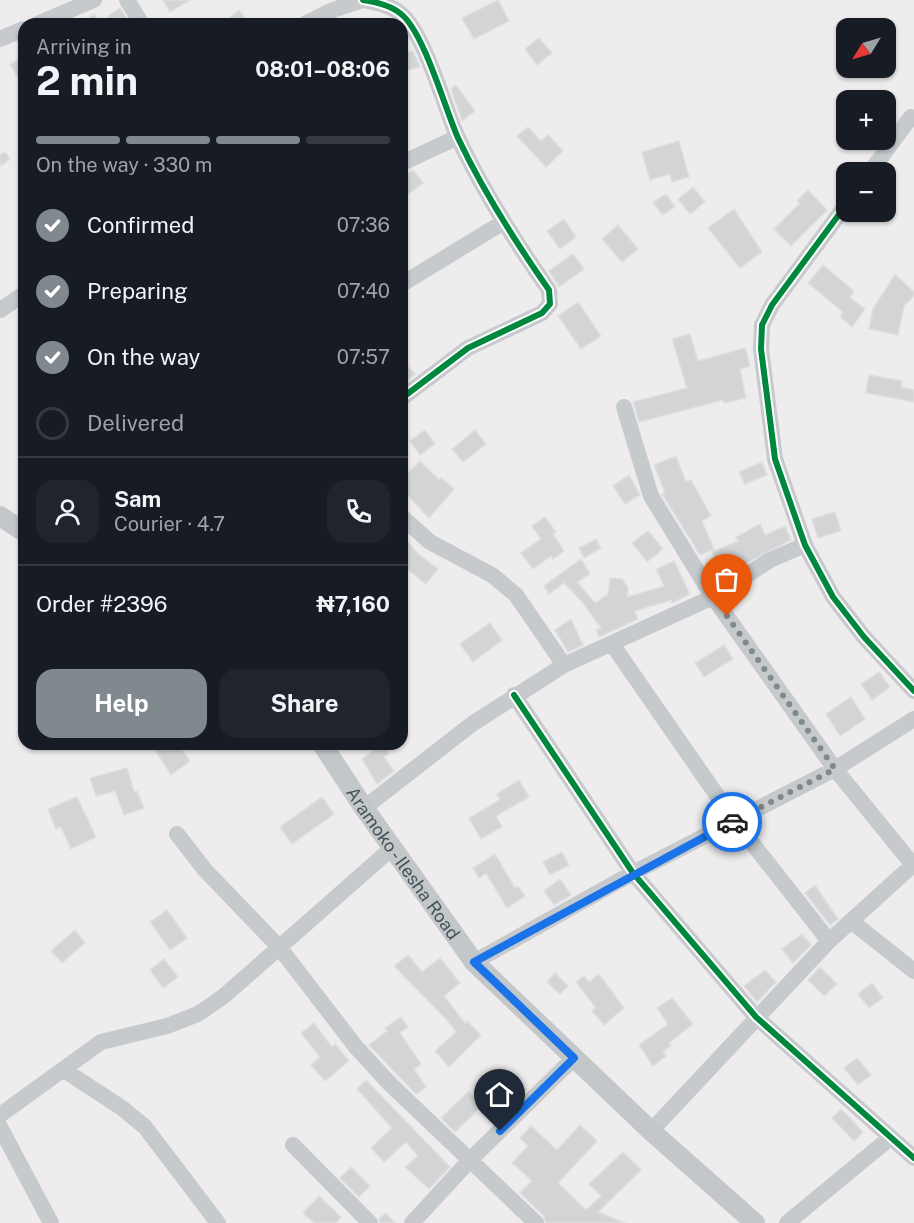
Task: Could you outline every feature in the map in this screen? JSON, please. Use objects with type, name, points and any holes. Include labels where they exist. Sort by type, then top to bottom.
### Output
[{"type":"main road","points":[[0,516],[18,528]]},
{"type":"main road","name":"Aramoko - Ilesha Road","points":[[326,750],[364,808],[474,962],[651,1131],[754,1222]]},
{"type":"street","points":[[51,18],[94,0]]},
{"type":"street","points":[[128,0],[138,18]]},
{"type":"street","points":[[317,18],[363,0],[380,3],[402,14],[405,18]]},
{"type":"street","points":[[408,23],[416,34],[458,137],[502,223],[549,290],[550,304],[542,313],[468,348],[408,393]]},
{"type":"street","points":[[0,39],[18,32]]},
{"type":"street","points":[[877,162],[911,117]]},
{"type":"street","points":[[408,160],[458,137]]},
{"type":"street","points":[[836,219],[772,305],[762,325],[761,349],[775,459],[805,545],[833,597],[864,637],[914,691]]},
{"type":"street","points":[[408,280],[502,223]]},
{"type":"street","points":[[0,310],[18,298]]},
{"type":"street","points":[[624,407],[641,471],[651,496],[713,597],[835,769],[914,864],[829,941],[651,1131]]},
{"type":"street","points":[[408,522],[430,542],[492,575],[516,595],[564,665]]},
{"type":"street","points":[[364,808],[514,695],[564,665],[713,597],[770,560],[805,545]]},
{"type":"street","points":[[612,644],[734,820],[829,941]]},
{"type":"street","points":[[514,695],[633,873],[756,1017],[905,1145],[787,1223]]},
{"type":"street","points":[[474,962],[633,873],[835,769],[914,719]]},
{"type":"street","points":[[177,834],[205,870],[279,947],[356,1047],[390,1084],[536,1223]]},
{"type":"street","points":[[0,1115],[100,1042],[168,1026],[198,1014],[224,996],[392,848]]},
{"type":"street","points":[[851,921],[914,971]]},
{"type":"street","points":[[412,1223],[470,1160],[574,1058]]},
{"type":"street","points":[[64,1070],[122,1108],[145,1127],[218,1223]]},
{"type":"street","points":[[0,1127],[51,1223]]},
{"type":"street","points":[[293,1144],[369,1223]]},
{"type":"building","points":[[163,0],[190,0],[170,12]]},
{"type":"building","points":[[498,0],[509,21],[474,39],[462,18]]},
{"type":"building","points":[[120,8],[126,18],[108,18]]},
{"type":"building","points":[[239,10],[245,18],[229,18]]},
{"type":"building","points":[[539,38],[552,53],[537,65],[525,49]]},
{"type":"building","points":[[413,51],[420,67],[408,70],[408,52]]},
{"type":"building","points":[[18,59],[18,78],[10,64]]},
{"type":"building","points":[[456,85],[475,111],[462,121],[451,89]]},
{"type":"building","points":[[528,127],[541,141],[548,135],[563,151],[546,167],[517,136]]},
{"type":"building","points":[[679,141],[689,177],[672,182],[670,174],[650,180],[642,152]]},
{"type":"building","points":[[5,152],[10,159],[0,166],[0,155]]},
{"type":"building","points":[[413,170],[423,183],[408,194],[408,173]]},
{"type":"building","points":[[693,187],[705,202],[690,214],[678,199]]},
{"type":"building","points":[[808,190],[827,210],[791,246],[774,229],[800,203],[797,201]]},
{"type":"building","points":[[666,194],[675,207],[662,215],[653,202]]},
{"type":"building","points":[[734,209],[762,252],[740,268],[708,228]]},
{"type":"building","points":[[564,219],[576,237],[560,249],[547,231]]},
{"type":"building","points":[[618,225],[638,249],[622,262],[602,239]]},
{"type":"building","points":[[573,254],[584,269],[559,287],[549,271]]},
{"type":"building","points":[[823,265],[854,291],[850,298],[865,309],[852,327],[840,317],[843,312],[808,283]]},
{"type":"building","points":[[895,274],[914,292],[914,296],[904,306],[898,335],[869,329],[873,309]]},
{"type":"building","points":[[578,302],[601,336],[581,349],[558,316]]},
{"type":"building","points":[[690,334],[698,361],[745,348],[750,366],[740,369],[746,398],[724,403],[723,400],[639,422],[633,402],[687,388],[672,339]]},
{"type":"building","points":[[408,366],[415,374],[408,380]]},
{"type":"building","points":[[869,375],[902,381],[901,387],[914,390],[914,402],[866,393]]},
{"type":"building","points":[[425,430],[435,444],[420,455],[410,441]]},
{"type":"building","points":[[475,430],[486,444],[463,462],[452,449]]},
{"type":"building","points":[[676,456],[686,482],[691,480],[711,516],[702,521],[714,549],[700,555],[662,494],[665,492],[654,465]]},
{"type":"building","points":[[420,461],[439,480],[441,478],[454,489],[429,518],[408,495],[408,473]]},
{"type":"building","points":[[762,462],[767,475],[745,484],[739,472]]},
{"type":"building","points":[[629,475],[640,495],[625,504],[613,486]]},
{"type":"building","points":[[835,512],[841,531],[818,538],[812,519]]},
{"type":"building","points":[[545,517],[556,532],[553,534],[564,551],[553,559],[551,556],[533,569],[521,553],[541,539],[532,526]]},
{"type":"building","points":[[760,524],[765,535],[785,526],[791,540],[723,575],[712,552],[738,541],[736,537]]},
{"type":"building","points":[[648,531],[663,549],[647,562],[632,543]]},
{"type":"building","points":[[596,539],[601,548],[584,558],[579,548]]},
{"type":"building","points":[[408,542],[417,553],[438,569],[426,584],[408,570]]},
{"type":"building","points":[[581,559],[590,574],[577,582],[595,603],[608,594],[610,578],[622,579],[628,588],[627,597],[664,586],[656,569],[674,561],[690,594],[672,603],[671,600],[635,611],[638,619],[599,637],[596,630],[601,628],[583,603],[564,583],[549,594],[544,586]]},
{"type":"building","points":[[571,619],[583,645],[568,652],[555,630]]},
{"type":"building","points":[[490,623],[502,640],[473,662],[460,644]]},
{"type":"building","points":[[724,645],[733,659],[704,677],[695,663]]},
{"type":"building","points":[[879,672],[890,687],[872,700],[861,684]]},
{"type":"building","points":[[851,697],[865,719],[840,736],[826,714]]},
{"type":"building","points":[[155,750],[182,750],[190,761],[171,775]]},
{"type":"building","points":[[374,750],[387,750],[389,753],[384,757],[394,771],[377,784],[362,759]]},
{"type":"building","points":[[127,768],[134,792],[137,791],[144,808],[124,815],[115,791],[96,796],[90,778]]},
{"type":"building","points":[[519,780],[529,797],[496,816],[502,827],[481,839],[469,818],[500,800],[497,794]]},
{"type":"building","points":[[77,797],[96,837],[71,849],[61,827],[56,829],[48,809]]},
{"type":"building","points":[[322,797],[334,814],[292,844],[280,827]]},
{"type":"building","points":[[562,852],[569,865],[550,875],[543,862]]},
{"type":"building","points":[[495,854],[515,888],[518,886],[525,896],[507,908],[486,873],[479,878],[473,868]]},
{"type":"building","points":[[560,879],[571,895],[554,905],[544,891]]},
{"type":"building","points":[[815,885],[838,919],[830,925],[805,893]]},
{"type":"building","points":[[167,910],[187,938],[170,950],[150,922]]},
{"type":"building","points":[[75,930],[85,943],[62,963],[51,951]]},
{"type":"building","points":[[802,934],[811,945],[793,963],[782,949]]},
{"type":"building","points":[[408,955],[422,972],[440,958],[460,983],[444,996],[465,1023],[467,1021],[481,1035],[449,1067],[435,1051],[456,1032],[394,966]]},
{"type":"building","points":[[164,959],[178,977],[163,988],[150,970]]},
{"type":"building","points":[[820,967],[837,984],[824,996],[808,980]]},
{"type":"building","points":[[765,970],[776,982],[757,1002],[744,986]]},
{"type":"building","points":[[555,973],[568,986],[560,994],[547,982]]},
{"type":"building","points":[[599,974],[624,1008],[604,1025],[592,1011],[596,1008],[576,982],[584,976],[589,982]]},
{"type":"building","points":[[872,983],[883,998],[869,1008],[858,994]]},
{"type":"building","points":[[672,998],[693,1024],[669,1043],[671,1046],[663,1051],[666,1056],[653,1066],[639,1045],[668,1024],[657,1008]]},
{"type":"building","points":[[401,1017],[408,1027],[400,1033],[421,1064],[414,1069],[426,1087],[416,1094],[369,1045],[387,1031],[385,1028]]},
{"type":"building","points":[[314,1023],[332,1047],[335,1044],[349,1061],[325,1081],[311,1065],[320,1057],[301,1033]]},
{"type":"building","points":[[857,1058],[871,1075],[858,1085],[844,1068]]},
{"type":"building","points":[[366,1080],[450,1167],[429,1189],[405,1167],[418,1156],[406,1142],[384,1162],[371,1148],[392,1128],[357,1089]]},
{"type":"building","points":[[469,1091],[482,1106],[455,1132],[441,1118]]},
{"type":"building","points":[[841,1109],[863,1132],[854,1141],[832,1118]]},
{"type":"building","points":[[580,1125],[597,1141],[558,1183],[586,1210],[601,1196],[589,1184],[623,1152],[641,1170],[598,1212],[625,1223],[546,1223],[543,1215],[520,1193],[532,1181],[512,1163],[528,1146],[520,1138],[531,1126],[557,1150]]},
{"type":"building","points":[[351,1167],[370,1186],[359,1197],[340,1178]]},
{"type":"building","points":[[319,1196],[341,1217],[336,1223],[314,1223],[303,1213]]},
{"type":"building","points":[[386,1213],[395,1223],[380,1223],[379,1219]]},
{"type":"cycle path","points":[[363,0],[393,8],[405,18]]},
{"type":"cycle path","points":[[408,21],[426,53],[458,138],[478,178],[549,290],[550,304],[542,313],[468,348],[408,393]]},
{"type":"cycle path","points":[[836,219],[772,305],[762,325],[761,349],[775,459],[805,545],[833,597],[864,637],[914,691]]},
{"type":"cycle path","points":[[514,695],[633,873],[756,1017],[914,1158]]},
{"type":"way so far","points":[[727,616],[835,769],[732,822]]},
{"type":"route","points":[[500,1131],[574,1058],[474,962],[633,873],[732,822]]}]
